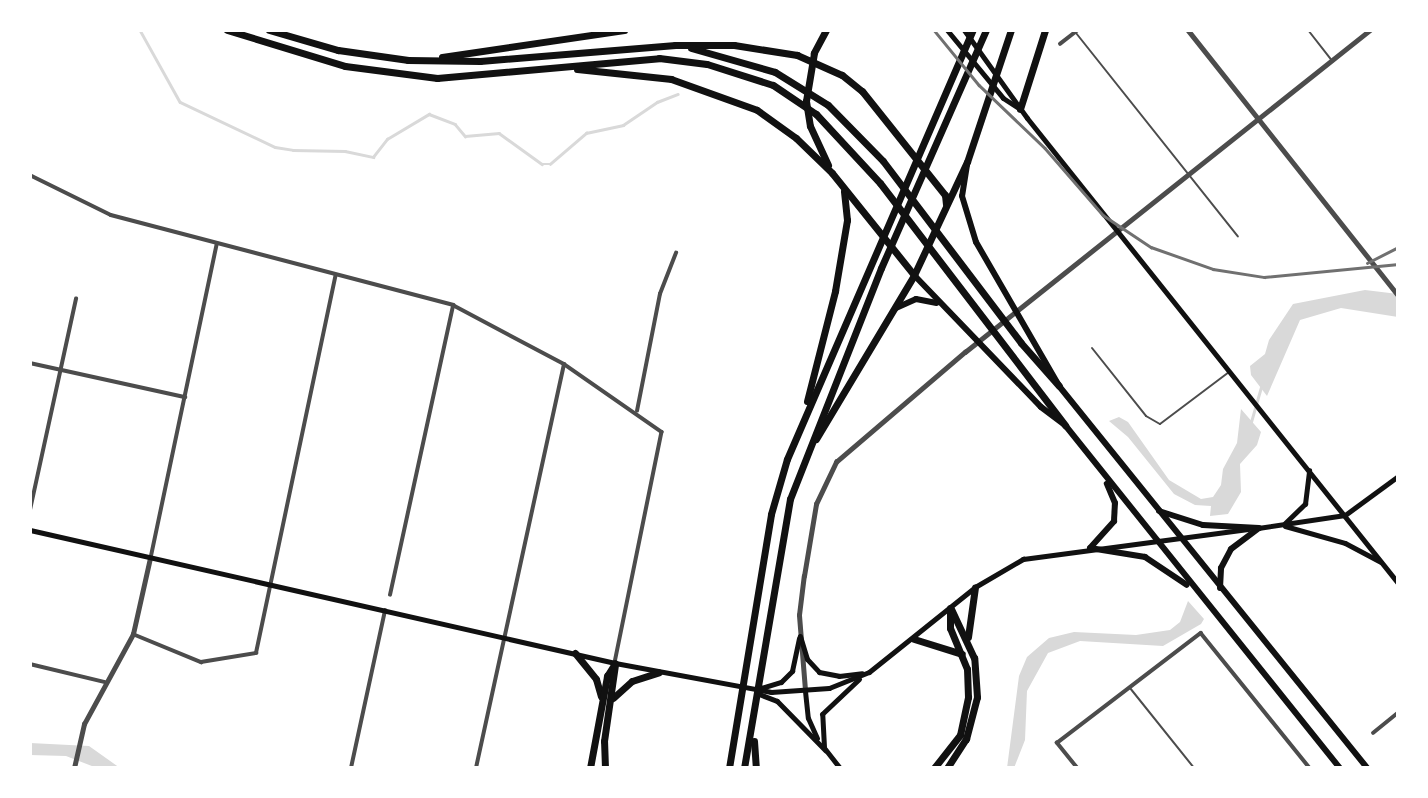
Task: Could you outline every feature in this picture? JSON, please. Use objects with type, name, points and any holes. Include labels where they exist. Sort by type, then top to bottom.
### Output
[{"type":"highway","points":[[227,30],[345,66],[437,78],[659,58],[754,76],[792,96],[838,134],[880,183],[1105,479],[1340,768]]},
{"type":"highway","points":[[269,30],[338,50],[408,60],[480,61],[674,45],[778,51],[842,75],[885,116],[945,195],[945,207]]},
{"type":"highway","points":[[408,60],[624,30]]},
{"type":"highway","points":[[826,30],[820,40],[806,101],[815,138],[832,173]]},
{"type":"highway","points":[[802,421],[926,144],[973,30]]},
{"type":"highway","points":[[744,768],[755,719],[785,522],[803,460],[881,268],[986,30]]},
{"type":"highway","points":[[1011,30],[978,122],[967,162],[962,196],[976,242],[1059,386]]},
{"type":"highway","points":[[1020,109],[1045,30]]},
{"type":"highway","points":[[674,45],[775,72],[828,104],[883,161],[1013,333],[1059,386],[1178,538],[1367,768]]},
{"type":"highway","points":[[559,68],[629,72],[717,93],[757,110],[796,138],[832,173],[939,303],[1041,407],[1065,425]]},
{"type":"highway","points":[[803,460],[914,275],[967,162]]},
{"type":"highway","points":[[729,767],[771,514],[802,421],[837,280],[848,215],[843,187]]},
{"type":"highway","points":[[895,308],[916,299],[939,303]]},
{"type":"highway","points":[[1090,548],[1114,521],[1115,503],[1105,479]]},
{"type":"highway","points":[[1156,510],[1203,525],[1259,528]]},
{"type":"highway","points":[[1220,588],[1221,568],[1231,550],[1259,528]]},
{"type":"highway","points":[[1090,548],[1145,557],[1196,593]]},
{"type":"highway","points":[[947,768],[975,716],[977,671],[970,644],[969,616],[975,587]]},
{"type":"highway","points":[[950,608],[970,644]]},
{"type":"highway","points":[[934,768],[952,748],[965,719],[969,683],[962,654],[950,628],[950,608]]},
{"type":"highway","points":[[914,639],[962,654]]},
{"type":"highway","points":[[575,653],[596,679],[605,703],[605,768]]},
{"type":"highway","points":[[590,768],[615,663]]},
{"type":"highway","points":[[605,703],[632,681],[659,672]]},
{"type":"highway","points":[[755,719],[756,768]]},
{"type":"main road","points":[[947,30],[1003,98],[1020,109]]},
{"type":"main road","points":[[964,30],[1006,83],[1020,109],[1398,583]]},
{"type":"main road","points":[[1282,525],[1305,504],[1309,470]]},
{"type":"main road","points":[[825,750],[822,714],[869,671],[914,639],[975,587],[1023,559],[1090,548],[1159,543],[1178,538],[1345,515],[1398,476]]},
{"type":"main road","points":[[1282,525],[1345,543],[1382,564]]},
{"type":"main road","points":[[30,530],[615,663],[744,689],[777,701],[840,768]]},
{"type":"main road","points":[[800,636],[807,659],[819,671],[839,676],[869,671]]},
{"type":"main road","points":[[744,689],[768,688],[787,677],[800,636]]},
{"type":"main road","points":[[744,689],[805,691],[829,688],[869,671]]},
{"type":"main road","points":[[805,691],[808,718],[825,750]]},
{"type":"street","points":[[1188,30],[1398,295]]},
{"type":"street","points":[[805,691],[800,636],[816,504],[836,462],[965,352],[1370,30]]},
{"type":"street","points":[[1060,44],[1077,31]]},
{"type":"street","points":[[30,175],[111,215],[453,305],[564,364],[637,411],[662,432],[615,663]]},
{"type":"street","points":[[74,768],[82,733],[105,682],[133,634],[217,244]]},
{"type":"street","points":[[637,411],[660,294],[676,253]]},
{"type":"street","points":[[133,634],[201,662],[256,653],[268,585],[335,275]]},
{"type":"street","points":[[30,510],[76,299]]},
{"type":"street","points":[[390,595],[453,305]]},
{"type":"street","points":[[30,363],[185,397]]},
{"type":"street","points":[[476,768],[564,364]]},
{"type":"street","points":[[351,768],[386,611]]},
{"type":"street","points":[[1077,768],[1057,743],[1201,633],[1310,768]]},
{"type":"street","points":[[30,664],[105,682]]},
{"type":"street","points":[[1373,733],[1398,713]]},
{"type":"lane","points":[[1308,30],[1332,60]]},
{"type":"lane","points":[[1077,31],[1238,237]]},
{"type":"lane","points":[[1092,348],[1146,416],[1160,424],[1229,372]]},
{"type":"lane","points":[[1130,688],[1194,768]]},
{"type":"shaded area","points":[[1365,290],[1398,294],[1398,317],[1341,308],[1300,320],[1267,396],[1251,375],[1250,366],[1265,354],[1269,340],[1293,304]]},
{"type":"shaded area","points":[[1241,409],[1261,432],[1257,445],[1240,464],[1241,492],[1228,514],[1210,516],[1211,506],[1195,505],[1174,494],[1128,437],[1109,421],[1119,417],[1128,422],[1169,480],[1201,499],[1213,497],[1221,485],[1223,469],[1237,443]]},
{"type":"shaded area","points":[[1188,601],[1204,619],[1201,624],[1163,646],[1080,641],[1048,653],[1027,691],[1025,740],[1014,768],[1007,768],[1019,676],[1027,657],[1049,638],[1074,632],[1136,635],[1170,630],[1180,622]]},
{"type":"shaded area","points":[[30,743],[89,746],[120,768],[97,768],[66,756],[30,755]]},
{"type":"waterway","points":[[140,30],[180,102],[275,147],[293,150],[345,151],[373,157],[387,139],[429,114],[455,124],[465,136],[499,133],[542,164],[550,164],[586,133],[623,125],[657,102],[678,94]]},
{"type":"waterway","points":[[1251,422],[1261,388]]},
{"type":"railway","points":[[934,30],[979,85],[1045,148],[1103,215],[1151,247],[1213,269],[1264,277],[1398,264]]},
{"type":"railway","points":[[1367,263],[1398,247]]}]
